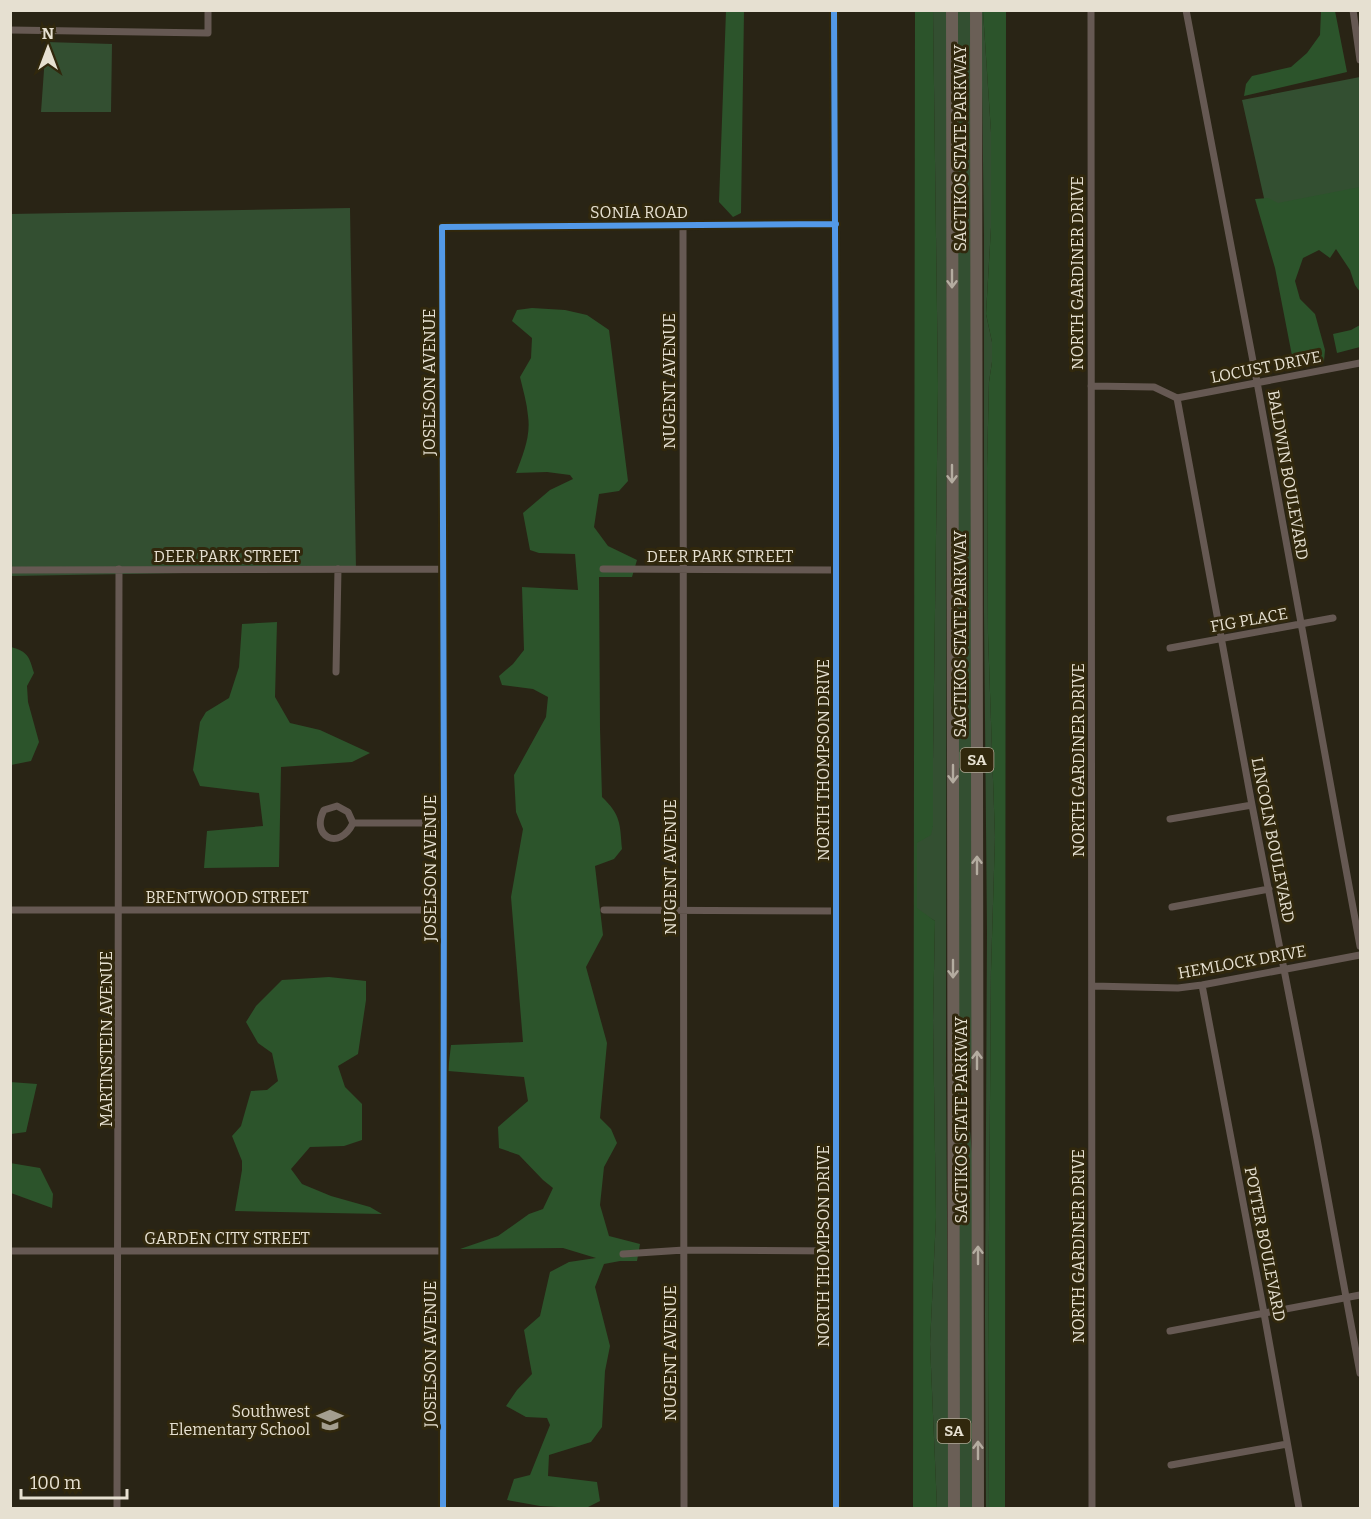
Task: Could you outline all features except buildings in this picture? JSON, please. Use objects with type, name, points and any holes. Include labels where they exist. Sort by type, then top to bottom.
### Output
[{"type":"highway","name":"SAGTIKOS STATE PARKWAY","points":[[951,10],[954,1508]]},
{"type":"highway","name":"SAGTIKOS STATE PARKWAY","points":[[976,10],[978,1509]]},
{"type":"street","points":[[10,30],[208,33],[208,10]]},
{"type":"street","name":"NORTH THOMPSON DRIVE","points":[[834,10],[836,1509]]},
{"type":"street","name":"NORTH GARDINER DRIVE","points":[[1091,10],[1092,1509]]},
{"type":"street","name":"BALDWIN BOULEVARD","points":[[1186,10],[1302,624],[1360,946]]},
{"type":"street","points":[[1353,10],[1360,60]]},
{"type":"street","name":"SONIA ROAD","points":[[442,227],[836,224]]},
{"type":"street","name":"NUGENT AVENUE","points":[[683,225],[684,1509]]},
{"type":"street","name":"JOSELSON AVENUE","points":[[442,227],[444,823],[442,1509]]},
{"type":"street","name":"LOCUST DRIVE","points":[[1177,398],[1360,363]]},
{"type":"street","points":[[1091,386],[1154,387],[1177,398]]},
{"type":"street","name":"LINCOLN BOULEVARD","points":[[1177,398],[1360,1373]]},
{"type":"street","name":"MARTINSTEIN AVENUE","points":[[117,1509],[119,569]]},
{"type":"street","points":[[336,672],[338,569]]},
{"type":"street","name":"DEER PARK STREET","points":[[10,570],[443,569]]},
{"type":"street","name":"DEER PARK STREET","points":[[603,569],[836,570]]},
{"type":"street","name":"FIG PLACE","points":[[1170,648],[1333,618]]},
{"type":"street","points":[[1170,819],[1252,805]]},
{"type":"street","points":[[337,806],[348,812],[353,823],[344,837],[332,838],[320,828],[324,810],[337,806]]},
{"type":"street","points":[[353,823],[444,823]]},
{"type":"street","points":[[1172,907],[1269,890]]},
{"type":"street","name":"BRENTWOOD STREET","points":[[10,910],[444,910]]},
{"type":"street","points":[[603,910],[837,911]]},
{"type":"street","name":"HEMLOCK DRIVE","points":[[1092,986],[1178,988],[1360,955]]},
{"type":"street","name":"POTTER BOULEVARD","points":[[1202,985],[1299,1509]]},
{"type":"street","name":"GARDEN CITY STREET","points":[[10,1251],[443,1251]]},
{"type":"street","points":[[623,1254],[684,1251],[837,1251]]},
{"type":"street","points":[[1170,1330],[1360,1295]]},
{"type":"street","points":[[1171,1465],[1287,1444]]},
{"type":"green space","points":[[933,10],[938,387],[933,826],[931,835],[917,843],[917,908],[935,921],[933,1021],[936,1217],[930,1344],[937,1508],[913,1508],[915,11]]},
{"type":"green space","points":[[947,10],[946,1061],[949,1508],[937,1508],[930,1344],[936,1217],[933,1021],[935,921],[914,908],[914,843],[933,826],[938,387],[933,11]]},
{"type":"green space","points":[[726,11],[744,11],[741,213],[733,217],[719,202]]},
{"type":"green space","points":[[956,11],[971,11],[973,1039],[968,1093],[964,1098],[961,1093],[963,1054],[960,1054],[960,1049],[957,1049]]},
{"type":"green space","points":[[981,11],[983,11],[991,132],[991,228],[986,314],[992,342],[987,468],[988,634],[995,837],[991,971],[989,1508],[986,1508],[987,932]]},
{"type":"green space","points":[[983,11],[1006,11],[1005,1508],[989,1508],[991,971],[995,837],[988,634],[987,468],[992,342],[986,314],[991,228],[991,132]]},
{"type":"green space","points":[[1321,11],[1335,11],[1347,72],[1244,96],[1246,84],[1252,76],[1291,67],[1307,53],[1320,35]]},
{"type":"green space","points":[[46,42],[112,44],[111,112],[41,112]]},
{"type":"green space","points":[[1360,77],[1360,188],[1266,207],[1242,100]]},
{"type":"green space","points":[[1360,187],[1360,292],[1350,270],[1336,249],[1330,258],[1319,250],[1303,258],[1295,281],[1300,299],[1315,314],[1325,350],[1324,361],[1294,366],[1275,268],[1255,199],[1268,198],[1278,203]]},
{"type":"green space","points":[[350,208],[356,570],[11,576],[10,214]]},
{"type":"green space","points":[[532,308],[565,310],[587,315],[609,330],[628,481],[619,491],[599,494],[594,527],[608,546],[637,560],[632,577],[599,577],[602,797],[613,809],[618,820],[622,849],[614,859],[595,866],[603,935],[586,967],[607,1043],[600,1118],[611,1129],[617,1143],[604,1167],[600,1205],[609,1236],[640,1244],[637,1261],[604,1264],[595,1287],[610,1346],[605,1371],[602,1427],[591,1442],[549,1455],[548,1476],[597,1482],[600,1501],[586,1508],[540,1506],[507,1500],[514,1479],[530,1475],[550,1425],[547,1418],[526,1417],[506,1406],[532,1374],[524,1330],[540,1316],[550,1272],[569,1262],[596,1258],[563,1248],[460,1249],[498,1236],[529,1214],[543,1209],[553,1188],[519,1155],[499,1148],[498,1127],[528,1101],[524,1077],[448,1071],[451,1045],[523,1042],[511,897],[523,829],[516,812],[514,775],[546,717],[548,697],[533,689],[502,685],[499,676],[524,650],[522,587],[578,590],[575,554],[539,553],[530,550],[523,513],[550,490],[573,479],[570,475],[547,472],[516,473],[526,445],[529,423],[520,377],[531,358],[532,338],[512,321],[517,310]]},
{"type":"green space","points":[[1360,325],[1360,347],[1337,353],[1333,334],[1351,330]]},
{"type":"green space","points":[[277,622],[275,697],[290,723],[320,730],[370,753],[352,762],[281,767],[279,867],[204,868],[207,831],[263,826],[259,793],[200,786],[193,770],[200,722],[206,712],[229,698],[239,667],[242,624]]},
{"type":"green space","points":[[11,647],[27,655],[31,662],[34,673],[27,686],[28,702],[39,742],[31,761],[11,765]]},
{"type":"green space","points":[[329,977],[366,981],[366,1000],[358,1054],[338,1066],[345,1087],[362,1104],[362,1140],[344,1146],[310,1147],[291,1169],[302,1184],[331,1196],[370,1207],[382,1214],[235,1211],[242,1161],[232,1136],[241,1126],[251,1091],[267,1090],[278,1081],[272,1053],[258,1043],[246,1022],[256,1006],[282,980]]},
{"type":"green space","points":[[10,1082],[37,1084],[26,1132],[11,1134]]},
{"type":"green space","points":[[964,1107],[968,1109],[972,1153],[973,1508],[959,1508],[957,1157],[961,1111]]},
{"type":"green space","points":[[10,1163],[40,1168],[53,1194],[52,1208],[11,1193]]},
{"type":"cycle path","points":[[834,10],[836,1508]]},
{"type":"cycle path","points":[[443,1508],[442,227],[836,224]]},
{"type":"place","name":"Southwest Elementary School","points":[[330,1420]]}]
